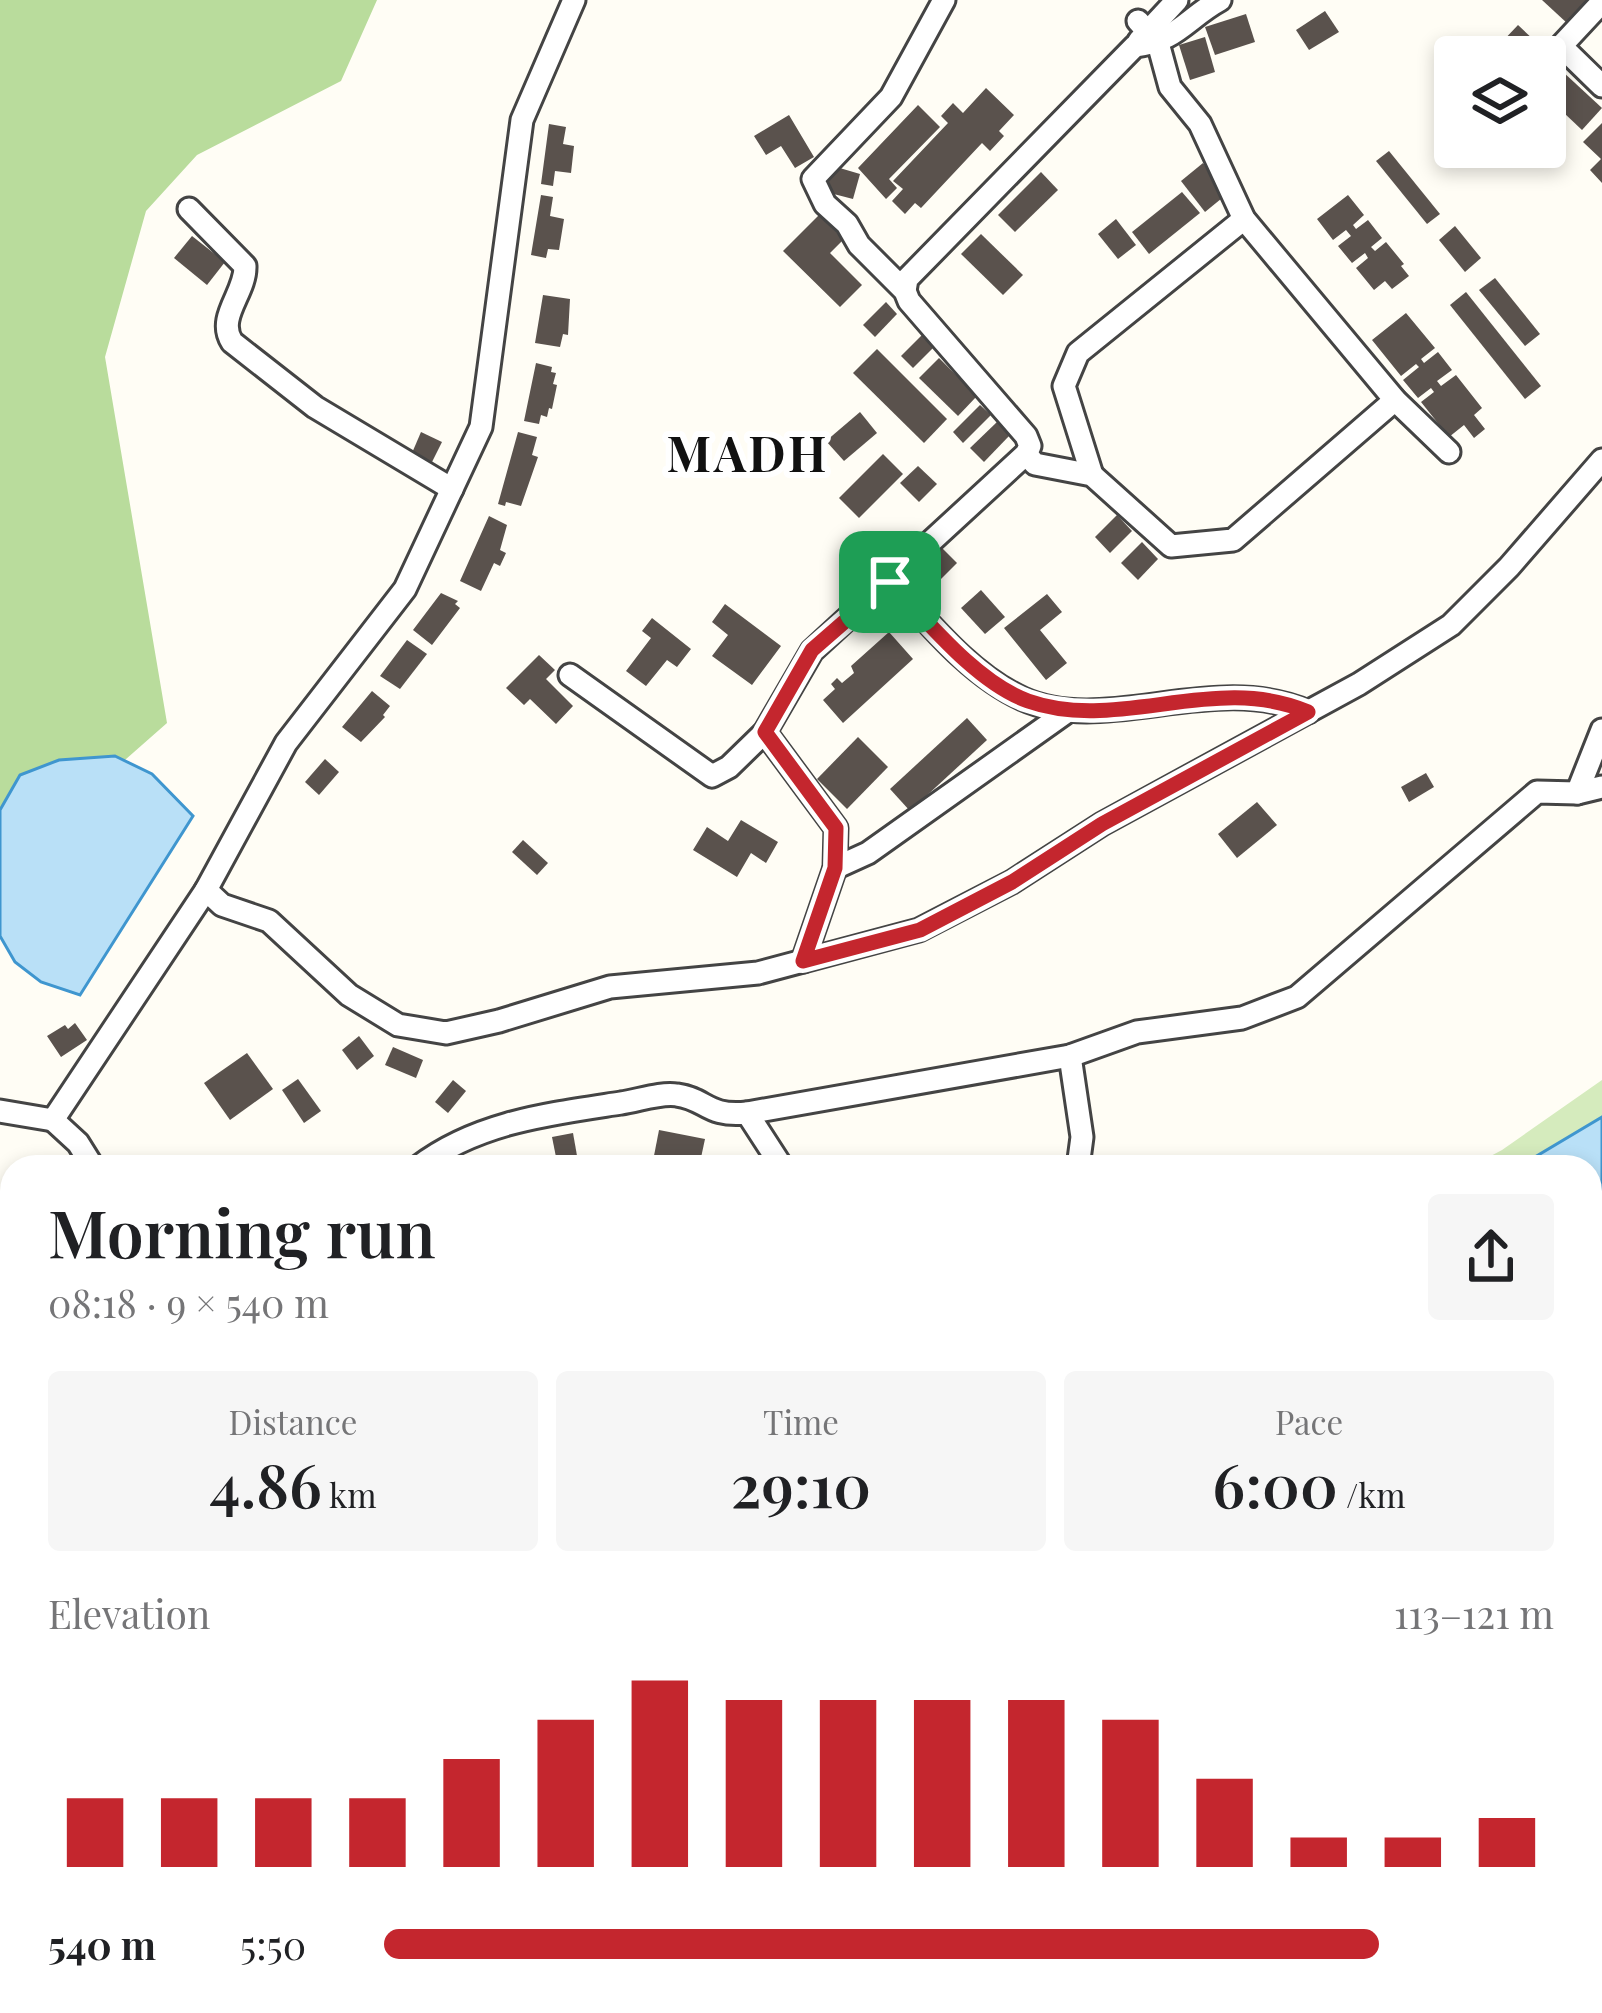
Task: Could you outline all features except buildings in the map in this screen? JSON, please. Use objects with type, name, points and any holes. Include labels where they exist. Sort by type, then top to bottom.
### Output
[{"type":"street","points":[[52,1120],[206,890],[286,743],[405,589],[481,428],[523,120],[574,0]]},
{"type":"street","points":[[570,675],[712,776],[729,767],[765,732],[812,650],[1026,454],[1030,446],[1026,436],[909,301],[905,290],[825,204],[813,179],[891,97],[944,0]]},
{"type":"street","points":[[905,290],[908,280],[1144,29],[1177,0]]},
{"type":"street","points":[[1144,29],[1188,26],[1220,0]]},
{"type":"street","points":[[1602,2],[1561,46],[1602,86]]},
{"type":"street","points":[[1144,29],[1171,87],[1200,124],[1244,219],[1395,400],[1449,452]]},
{"type":"street","points":[[189,209],[245,266],[246,275],[227,320],[226,333],[232,343],[315,407],[452,489]]},
{"type":"street","points":[[1244,219],[1078,353],[1064,386],[1093,475],[1172,546],[1233,539],[1395,400]]},
{"type":"street","points":[[1026,454],[1035,464],[1093,475]]},
{"type":"street","points":[[206,890],[221,904],[268,921],[349,995],[398,1025],[446,1033],[610,988],[758,973],[920,930],[1308,712],[1451,625],[1509,567],[1602,460]]},
{"type":"street","points":[[890,582],[952,647],[1026,701],[1068,711],[1245,695],[1280,700],[1308,712]]},
{"type":"street","points":[[835,868],[868,853],[1068,711]]},
{"type":"street","points":[[1577,794],[1602,730]]},
{"type":"street","points":[[765,732],[836,828],[835,868],[803,961]]},
{"type":"street","points":[[434,1155],[488,1127],[589,1108],[676,1095],[722,1115],[747,1113],[1070,1056],[1137,1032],[1242,1018],[1297,997],[1537,792],[1577,794],[1602,787]]},
{"type":"street","points":[[1070,1056],[1082,1137],[1080,1155]]},
{"type":"street","points":[[0,1111],[52,1120],[86,1155]]},
{"type":"street","points":[[747,1113],[774,1155]]},
{"type":"green space","points":[[0,0],[377,0],[341,81],[197,155],[146,211],[105,357],[167,723],[0,870]]},
{"type":"green space","points":[[1602,1080],[1602,1117],[1538,1155],[1493,1155]]},
{"type":"water","points":[[115,756],[152,774],[193,816],[80,995],[41,982],[15,962],[0,936],[0,810],[20,775],[59,760]]},
{"type":"water","points":[[1602,1117],[1602,1155],[1538,1155]]},
{"type":"district","name":"MADH","points":[[748,452]]},
{"type":"route","points":[[890,582],[952,647],[1026,701],[1068,711],[1245,695],[1280,700],[1308,712],[920,930],[803,961],[835,868],[836,828],[765,732],[812,650],[890,582]]}]
